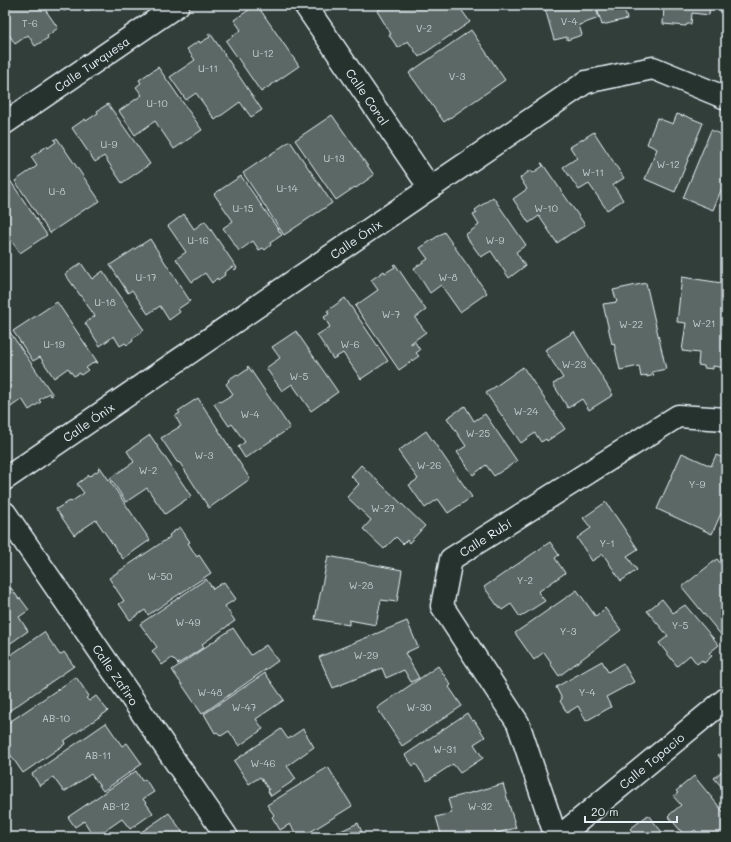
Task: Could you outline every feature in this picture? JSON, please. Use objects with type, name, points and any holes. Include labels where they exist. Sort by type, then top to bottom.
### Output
[{"type":"street","name":"Calle Turquesa","points":[[5,123],[178,5]]},
{"type":"street","name":"Calle Coral","points":[[305,5],[430,188]]},
{"type":"street","name":"Calle Ónix","points":[[5,480],[586,82],[653,68],[726,98]]},
{"type":"street","name":"Calle Rubí","points":[[557,837],[518,722],[442,606],[451,559],[678,416],[726,419]]},
{"type":"street","name":"Calle Zafiro","points":[[5,513],[227,837]]},
{"type":"street","name":"Calle Topacio","points":[[557,837],[726,699]]},
{"type":"building","points":[[5,5],[42,5],[58,28],[47,36],[48,38],[35,46],[28,35],[15,44],[5,28],[5,18],[9,16],[5,11]]},
{"type":"building","points":[[60,5],[73,5],[64,11]]},
{"type":"building","points":[[82,5],[97,5],[86,12]]},
{"type":"building","points":[[256,5],[299,66],[261,92],[226,41],[241,30],[234,20]]},
{"type":"building","points":[[386,5],[458,5],[470,22],[419,57],[408,41],[398,48],[389,35],[391,34],[377,11]]},
{"type":"building","points":[[544,5],[595,5],[599,18],[579,25],[582,35],[567,40],[567,37],[554,40]]},
{"type":"building","points":[[596,5],[639,5],[624,9],[627,19],[602,25]]},
{"type":"building","points":[[664,5],[710,5],[709,15],[692,13],[691,24],[687,24],[686,26],[663,24]]},
{"type":"building","points":[[726,24],[726,37],[721,35]]},
{"type":"building","points":[[471,30],[505,80],[444,122],[409,73]]},
{"type":"building","points":[[210,33],[262,110],[251,117],[240,102],[215,120],[196,93],[186,100],[170,77],[195,60],[187,49],[199,41],[200,43],[210,37],[208,34]]},
{"type":"building","points":[[5,56],[11,65],[5,69]]},
{"type":"building","points":[[158,67],[202,130],[174,149],[155,121],[135,135],[119,111],[142,95],[136,87],[141,83],[139,80]]},
{"type":"building","points":[[108,104],[150,164],[122,183],[104,156],[95,162],[72,128],[85,119],[86,121],[98,113],[97,111]]},
{"type":"building","points":[[677,114],[703,123],[675,192],[645,179],[657,149],[647,144],[657,118],[673,124]]},
{"type":"building","points":[[332,115],[374,175],[336,200],[295,140]]},
{"type":"building","points":[[711,130],[722,135],[723,132],[726,134],[726,178],[713,210],[683,198]]},
{"type":"building","points":[[594,132],[624,178],[613,185],[623,200],[607,210],[589,184],[579,190],[563,167],[577,158],[570,147]]},
{"type":"building","points":[[57,138],[100,201],[50,233],[15,181],[37,166],[31,157],[47,146],[48,148],[56,142],[54,140]]},
{"type":"building","points":[[290,141],[332,203],[284,235],[243,173]]},
{"type":"building","points":[[541,163],[585,225],[557,243],[539,216],[529,223],[513,199],[527,189],[520,178],[531,170],[533,173],[543,166]]},
{"type":"building","points":[[5,173],[47,235],[20,253],[5,232]]},
{"type":"building","points":[[241,176],[282,235],[270,243],[271,245],[265,250],[263,248],[259,250],[253,241],[239,251],[223,228],[233,221],[214,194]]},
{"type":"building","points":[[493,197],[526,245],[516,252],[525,266],[509,278],[491,251],[481,257],[465,235],[479,225],[473,215],[477,213],[475,210]]},
{"type":"building","points":[[184,214],[194,229],[205,221],[237,268],[235,270],[232,267],[224,273],[225,275],[218,280],[217,278],[212,283],[205,273],[192,282],[176,259],[186,252],[168,226]]},
{"type":"building","points":[[444,232],[487,293],[460,312],[441,285],[430,293],[414,268],[428,259],[420,248]]},
{"type":"building","points":[[150,239],[190,301],[178,309],[180,312],[169,320],[160,306],[148,314],[132,290],[128,293],[110,265]]},
{"type":"building","points":[[81,263],[92,279],[103,271],[144,330],[127,345],[125,343],[120,346],[114,336],[100,346],[85,323],[95,316],[65,274]]},
{"type":"building","points":[[395,264],[426,310],[415,318],[426,332],[411,343],[415,342],[420,350],[416,353],[419,356],[399,370],[355,306],[378,290],[371,280],[384,271],[385,273],[395,267],[393,265]]},
{"type":"building","points":[[682,277],[722,283],[721,288],[726,289],[725,368],[713,366],[713,369],[704,368],[704,366],[698,365],[699,353],[682,351],[686,323],[677,322]]},
{"type":"building","points":[[646,283],[666,369],[652,372],[654,375],[641,377],[639,366],[620,370],[614,343],[612,344],[603,304],[617,302],[613,290]]},
{"type":"building","points":[[345,298],[388,361],[361,379],[343,353],[333,359],[317,335],[330,327],[324,317],[329,314],[327,311]]},
{"type":"building","points":[[57,302],[98,363],[96,361],[86,368],[88,370],[81,375],[80,373],[74,376],[68,368],[54,378],[40,357],[33,361],[13,331]]},
{"type":"building","points":[[5,325],[53,395],[51,396],[49,393],[39,400],[41,402],[29,410],[22,399],[8,409],[5,405]]},
{"type":"building","points":[[296,331],[338,392],[311,411],[292,384],[282,391],[266,368],[280,358],[272,347]]},
{"type":"building","points":[[574,332],[613,395],[589,410],[582,399],[568,408],[553,384],[563,378],[545,350]]},
{"type":"building","points":[[248,366],[290,428],[245,458],[238,447],[245,442],[232,424],[229,426],[214,404],[233,394],[226,384],[229,381],[228,380],[237,374],[238,376],[248,369]]},
{"type":"building","points":[[523,367],[565,429],[547,441],[546,439],[541,442],[535,433],[521,443],[486,393]]},
{"type":"building","points":[[198,398],[250,479],[209,508],[180,463],[177,462],[161,438],[181,426],[175,416],[180,413],[178,411]]},
{"type":"building","points":[[465,406],[474,421],[485,414],[517,461],[494,476],[486,465],[473,475],[457,452],[466,446],[447,418]]},
{"type":"building","points":[[426,431],[472,497],[448,513],[438,499],[425,508],[409,485],[418,479],[398,451]]},
{"type":"building","points":[[150,435],[191,496],[165,514],[147,488],[126,502],[110,478],[134,462],[127,451]]},
{"type":"building","points":[[682,453],[711,466],[716,455],[726,459],[726,502],[712,534],[657,509]]},
{"type":"building","points":[[361,465],[425,526],[409,543],[407,540],[403,544],[396,537],[384,549],[363,529],[371,520],[347,497],[359,484],[351,476]]},
{"type":"building","points":[[100,467],[150,540],[123,559],[96,520],[74,535],[56,509],[70,501],[71,502],[84,493],[77,484],[99,470],[98,468]]},
{"type":"building","points":[[606,502],[638,549],[627,556],[637,570],[621,581],[603,554],[592,561],[577,538],[591,528],[583,518]]},
{"type":"building","points":[[180,527],[190,542],[188,543],[197,557],[199,555],[211,573],[148,615],[145,610],[130,620],[119,604],[124,601],[109,578],[170,537],[169,535]]},
{"type":"building","points":[[550,542],[559,555],[555,558],[565,573],[538,592],[545,601],[520,617],[511,604],[502,610],[484,587]]},
{"type":"building","points":[[328,556],[402,570],[397,602],[381,600],[376,625],[349,620],[349,625],[315,619]]},
{"type":"building","points":[[717,559],[726,570],[726,641],[682,587]]},
{"type":"building","points":[[206,579],[213,589],[224,582],[236,599],[225,606],[235,621],[202,644],[204,647],[178,664],[172,658],[162,665],[152,651],[157,647],[140,624]]},
{"type":"building","points":[[11,588],[29,610],[19,617],[28,631],[5,647],[5,592]]},
{"type":"building","points":[[577,590],[596,617],[605,608],[621,630],[559,676],[544,652],[534,660],[515,633]]},
{"type":"building","points":[[662,599],[673,613],[685,605],[719,645],[709,653],[712,656],[704,663],[702,660],[697,664],[690,655],[677,666],[659,643],[668,636],[647,611]]},
{"type":"building","points":[[407,621],[418,647],[405,653],[419,678],[411,682],[404,670],[386,678],[382,668],[333,688],[319,657]]},
{"type":"building","points":[[233,628],[251,655],[266,645],[278,661],[202,714],[172,670]]},
{"type":"building","points":[[44,632],[60,655],[64,652],[74,666],[9,711],[5,705],[5,659]]},
{"type":"building","points":[[602,661],[608,672],[623,663],[634,682],[606,697],[611,707],[586,721],[578,706],[567,713],[560,701],[562,699],[556,687]]},
{"type":"building","points":[[438,666],[451,685],[449,687],[462,706],[402,746],[377,708]]},
{"type":"building","points":[[265,673],[284,700],[256,719],[263,729],[239,746],[229,731],[221,736],[217,732],[215,733],[204,714]]},
{"type":"building","points":[[76,677],[89,696],[86,698],[89,701],[96,696],[108,711],[64,741],[65,744],[23,773],[5,747],[5,725]]},
{"type":"building","points":[[467,713],[472,721],[474,720],[485,737],[474,744],[483,758],[460,773],[453,764],[427,781],[416,764],[413,766],[405,755]]},
{"type":"building","points":[[106,723],[122,746],[127,743],[142,764],[103,791],[91,774],[64,792],[53,777],[40,786],[32,774]]},
{"type":"building","points":[[281,729],[288,739],[303,729],[314,747],[287,766],[296,779],[271,796],[268,791],[269,790],[260,777],[249,784],[234,761]]},
{"type":"building","points":[[726,749],[726,765],[718,755]]},
{"type":"building","points":[[328,767],[352,806],[302,837],[298,837],[290,824],[280,830],[272,817],[274,815],[267,805]]},
{"type":"building","points":[[726,768],[726,792],[714,778]]},
{"type":"building","points":[[136,771],[142,781],[145,779],[154,792],[143,799],[153,813],[130,829],[122,819],[96,837],[94,837],[84,821],[75,827],[68,817]]},
{"type":"building","points":[[694,776],[726,815],[726,837],[701,837],[695,830],[686,837],[668,816],[681,805],[673,796],[678,793],[676,791]]},
{"type":"building","points":[[503,784],[516,828],[482,837],[432,837],[441,834],[436,817],[452,813],[448,799]]},
{"type":"building","points":[[169,813],[186,837],[134,837]]},
{"type":"building","points":[[648,815],[666,837],[630,837],[628,834],[632,831],[630,829]]},
{"type":"building","points":[[358,823],[364,837],[328,837]]}]
